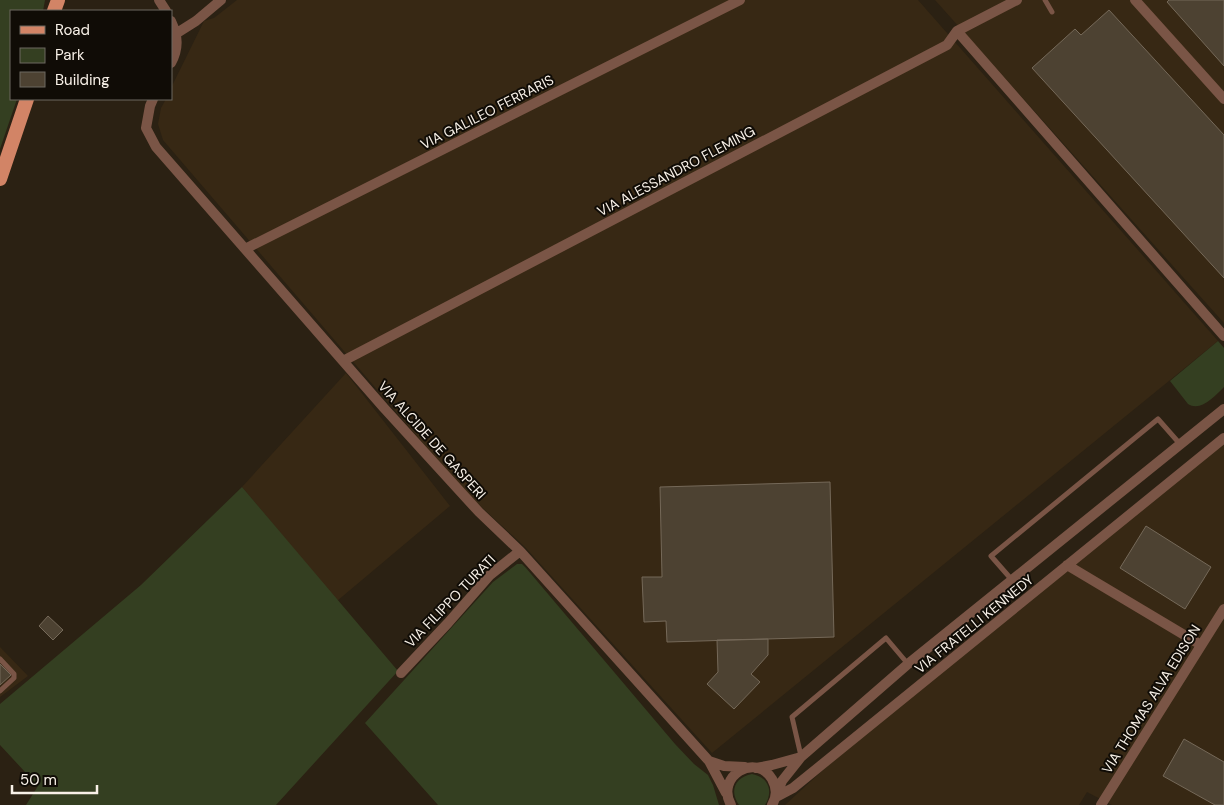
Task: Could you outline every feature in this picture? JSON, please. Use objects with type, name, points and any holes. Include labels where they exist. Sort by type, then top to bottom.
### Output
[{"type":"main road","points":[[0,179],[27,100]]},
{"type":"street","points":[[176,33],[196,21],[221,0]]},
{"type":"street","name":"VIA GALILEO FERRARIS","points":[[245,249],[740,0]]},
{"type":"street","name":"VIA ALESSANDRO FLEMING","points":[[343,361],[947,45],[957,31],[1017,0]]},
{"type":"street","points":[[1135,0],[1224,99]]},
{"type":"street","points":[[172,23],[178,43],[172,61]]},
{"type":"street","points":[[957,31],[1224,336]]},
{"type":"street","name":"VIA ALCIDE DE GASPERI","points":[[153,100],[150,106],[146,128],[156,147],[478,512],[520,551],[709,761],[729,800]]},
{"type":"street","name":"VIA FRATELLI KENNEDY","points":[[774,802],[782,781],[801,757],[908,664],[1224,409]]},
{"type":"street","name":"VIA FRATELLI KENNEDY","points":[[774,802],[1224,438]]},
{"type":"street","name":"VIA FILIPPO TURATI","points":[[401,672],[448,623],[490,575],[520,551]]},
{"type":"street","points":[[1067,565],[1201,645]]},
{"type":"street","name":"VIA THOMAS ALVA EDISON","points":[[1101,805],[1224,608]]},
{"type":"street","name":"VIA FRATELLI KENNEDY","points":[[752,767],[772,765],[801,757]]},
{"type":"street","points":[[709,761],[724,766],[752,767],[770,776],[776,789],[774,802]]},
{"type":"street","points":[[729,800],[729,781],[740,770],[752,767]]},
{"type":"lane","points":[[1045,0],[1052,12]]},
{"type":"lane","points":[[1012,580],[992,556],[1158,419],[1180,444]]},
{"type":"lane","points":[[801,757],[792,717],[886,638],[908,664]]},
{"type":"lane","points":[[0,659],[14,674],[14,678],[0,691]]},
{"type":"shaded area","points":[[237,0],[918,0],[1218,341],[712,753],[525,547],[474,500],[440,463],[163,140],[158,124],[161,108],[165,100],[172,100],[172,86],[204,21],[214,18]]},
{"type":"shaded area","points":[[935,0],[1224,0],[1224,323]]},
{"type":"shaded area","points":[[346,373],[450,506],[337,601],[242,487]]},
{"type":"shaded area","points":[[1224,443],[1224,805],[1112,805],[1087,792],[1079,805],[785,805],[834,760]]},
{"type":"shaded area","points":[[0,647],[28,676],[0,697]]},
{"type":"green space","points":[[0,0],[45,0],[43,10],[10,10],[10,100],[17,100],[0,149]]},
{"type":"green space","points":[[1218,341],[1224,348],[1224,387],[1203,405],[1193,406],[1188,404],[1170,381]]},
{"type":"green space","points":[[242,487],[398,671],[276,805],[26,805],[38,786],[0,745],[0,704],[141,585]]},
{"type":"green space","points":[[517,564],[522,564],[526,568],[675,744],[694,764],[708,775],[719,805],[438,805],[365,723],[493,582]]},
{"type":"green space","points":[[752,774],[766,781],[769,790],[768,800],[765,805],[739,805],[734,795],[735,785],[741,778]]},
{"type":"building","points":[[1169,0],[1224,0],[1224,66],[1167,2]]},
{"type":"building","points":[[1109,10],[1224,135],[1224,278],[1032,68],[1075,29],[1081,35]]},
{"type":"building","points":[[830,482],[834,637],[667,642],[666,621],[644,622],[642,577],[662,577],[660,487]]},
{"type":"building","points":[[1146,526],[1211,567],[1185,609],[1120,568]]},
{"type":"building","points":[[48,616],[63,630],[53,640],[39,626]]},
{"type":"building","points":[[768,639],[768,655],[751,674],[760,682],[734,709],[707,684],[718,672],[717,640]]},
{"type":"building","points":[[0,664],[11,675],[0,685]]},
{"type":"building","points":[[1184,739],[1224,762],[1224,805],[1215,805],[1163,776]]}]
